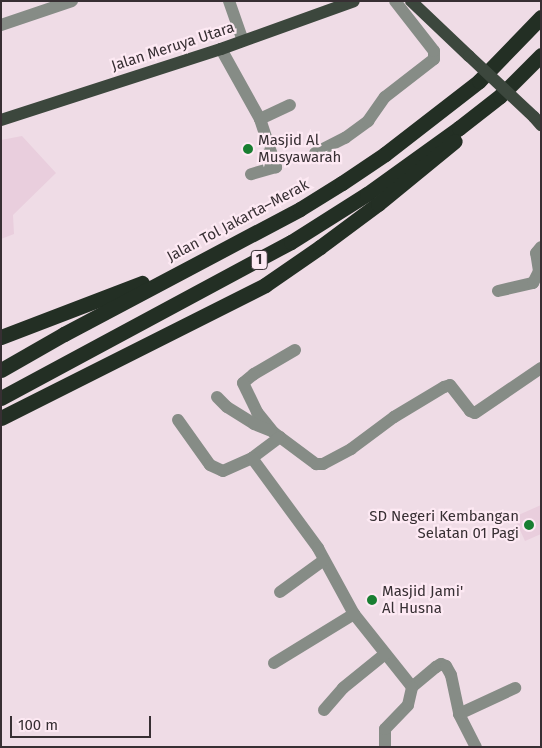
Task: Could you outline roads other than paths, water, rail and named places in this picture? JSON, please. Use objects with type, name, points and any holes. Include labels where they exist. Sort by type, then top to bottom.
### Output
[{"type":"highway","name":"Jalan Tol Jakarta–Merak","points":[[1,370],[190,266],[300,209],[385,154],[479,81],[541,18]]},
{"type":"highway","name":"1","points":[[1,398],[291,242],[366,194],[500,96],[541,55]]},
{"type":"highway","points":[[1,418],[265,285],[378,204],[443,152],[500,96]]},
{"type":"highway","points":[[1,337],[190,266]]},
{"type":"highway","points":[[1,364],[64,334]]},
{"type":"highway","points":[[1,429],[56,389]]},
{"type":"main road","name":"Jalan Meruya Utara","points":[[1,120],[243,42],[354,1]]},
{"type":"main road","points":[[411,1],[537,121]]},
{"type":"street","points":[[1,25],[72,1]]},
{"type":"street","points":[[229,1],[243,42]]},
{"type":"street","points":[[315,153],[345,138],[368,121],[385,97],[434,59],[434,51],[395,1]]},
{"type":"street","points":[[221,49],[260,119],[276,167],[251,174]]},
{"type":"street","points":[[260,119],[290,105]]},
{"type":"street","points":[[498,291],[533,283],[540,272],[536,253],[541,247]]},
{"type":"street","points":[[295,350],[254,374],[243,383],[257,412],[276,434],[316,464],[323,464],[351,449],[394,417],[444,387],[450,385],[470,411],[475,413],[541,368]]},
{"type":"street","points":[[217,397],[227,407],[254,424],[276,434]]},
{"type":"street","points":[[178,420],[210,464],[218,469],[230,469],[252,458],[276,434]]},
{"type":"street","points":[[252,458],[318,548],[354,614],[412,687]]},
{"type":"street","points":[[280,592],[324,560]]},
{"type":"street","points":[[274,663],[354,614]]},
{"type":"street","points":[[324,710],[343,688],[385,654]]},
{"type":"street","points":[[385,747],[384,729],[408,705],[412,687],[441,664],[446,666],[451,675],[459,714],[476,747]]},
{"type":"street","points":[[459,714],[515,688]]},
{"type":"place","name":"Masjid Al Musyawarah","points":[[248,149]]},
{"type":"place","name":"SD Negeri Kembangan Selatan 01 Pagi","points":[[529,525]]},
{"type":"place","name":"Masjid Jami' Al Husna","points":[[372,600]]}]
